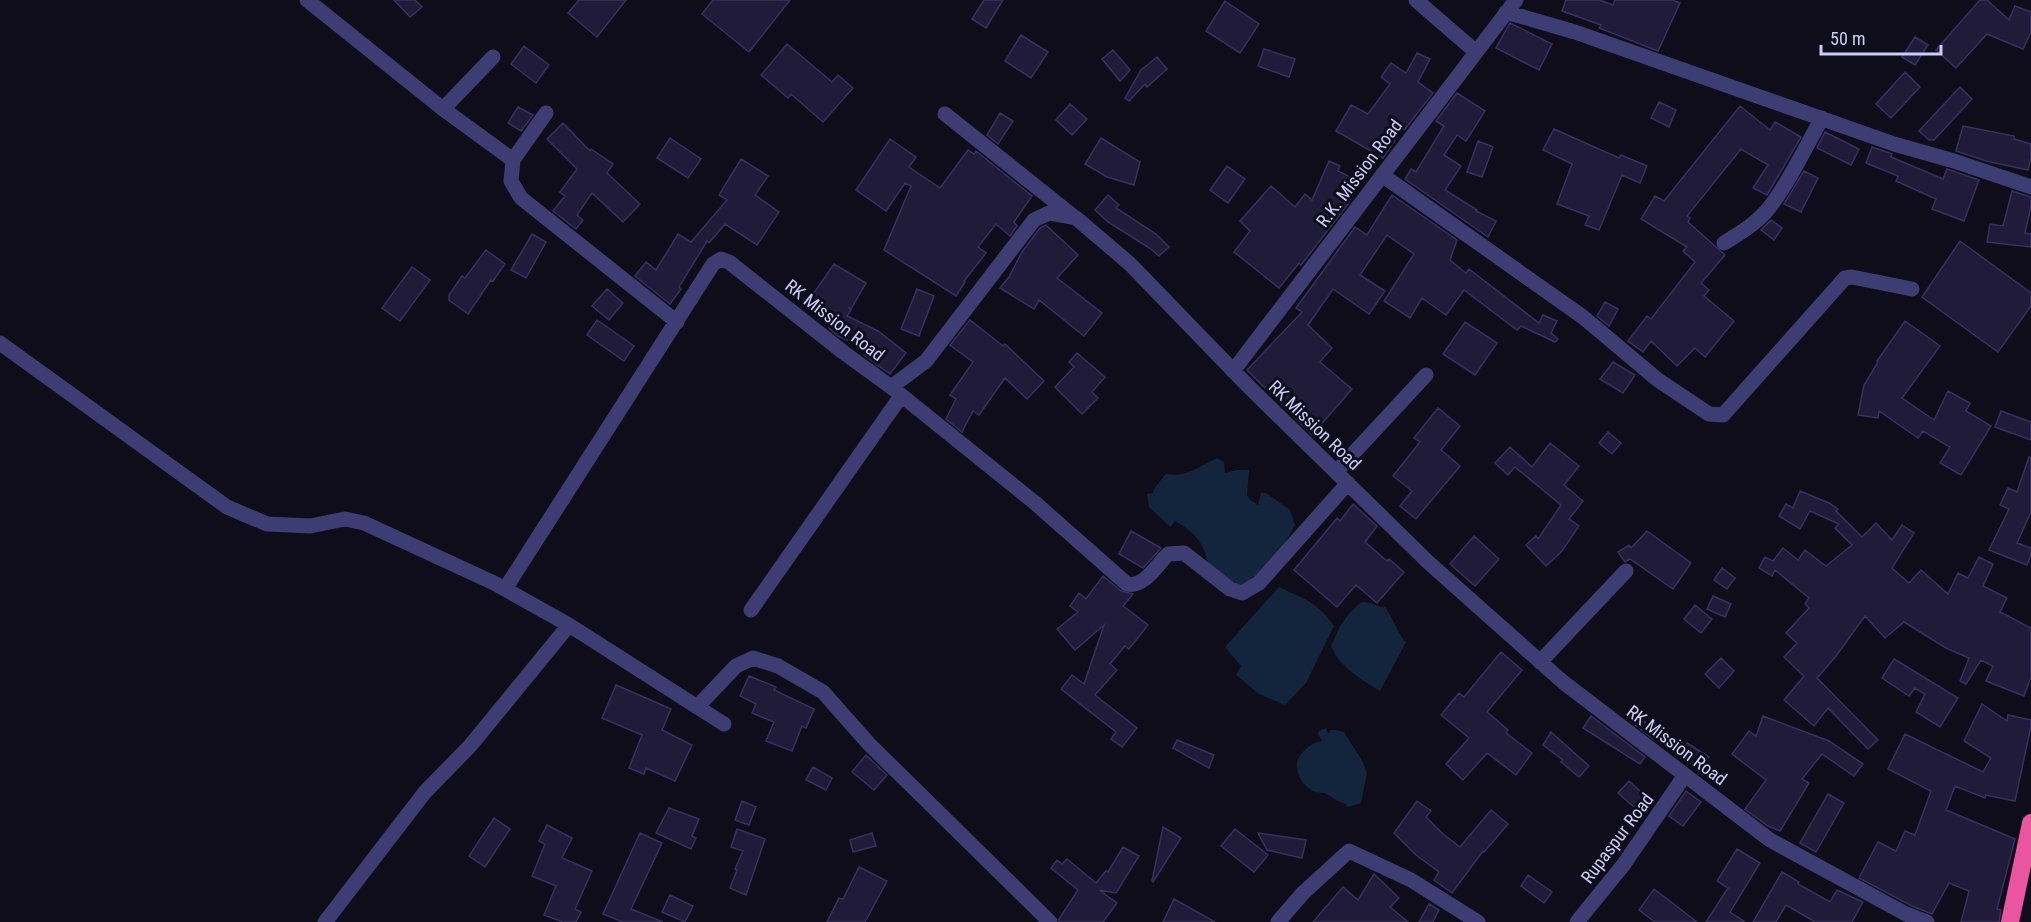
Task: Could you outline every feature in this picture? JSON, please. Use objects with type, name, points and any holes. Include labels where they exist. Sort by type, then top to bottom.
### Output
[{"type":"highway","points":[[2010,922],[2031,823]]},
{"type":"street","points":[[307,0],[443,109],[513,160]]},
{"type":"street","points":[[1416,0],[1476,52]]},
{"type":"street","points":[[1511,6],[1575,32],[1894,144],[2031,187]]},
{"type":"street","name":"R.K. Mission Road","points":[[1233,370],[1511,6]]},
{"type":"street","points":[[443,109],[493,57]]},
{"type":"street","points":[[505,589],[677,322],[521,198],[511,181],[513,160],[546,113]]},
{"type":"street","points":[[945,114],[1076,218]]},
{"type":"street","points":[[1724,243],[1750,226],[1768,209],[1784,186],[1822,118]]},
{"type":"street","points":[[1382,174],[1583,317],[1658,380],[1709,414],[1723,415],[1845,278],[1852,277],[1912,289]]},
{"type":"street","name":"RK Mission Road","points":[[677,322],[713,264],[721,259],[729,262],[896,391],[926,361],[1034,220],[1049,213],[1076,218],[1130,264],[1233,370],[1428,562],[1563,682],[1770,840],[1906,914],[1927,922]]},
{"type":"street","points":[[0,343],[227,507],[267,524],[310,526],[345,519],[364,523],[505,589],[569,625],[724,724]]},
{"type":"street","points":[[1336,472],[1426,375]]},
{"type":"street","points":[[751,610],[896,391],[1034,502],[1127,584],[1132,585],[1145,579],[1168,554],[1184,553],[1230,589],[1242,593],[1259,583],[1348,483]]},
{"type":"street","points":[[1540,662],[1626,571]]},
{"type":"street","points":[[325,922],[425,792],[470,746],[569,625]]},
{"type":"street","points":[[697,707],[736,666],[753,658],[778,666],[823,692],[869,744],[1050,922]]},
{"type":"street","name":"Rupaspur Road","points":[[1577,922],[1624,864],[1685,775]]},
{"type":"street","points":[[1278,922],[1303,893],[1349,851],[1412,880],[1478,922]]},
{"type":"water","points":[[1217,458],[1224,462],[1225,473],[1249,470],[1247,495],[1250,500],[1258,505],[1261,493],[1266,493],[1290,510],[1295,525],[1284,545],[1255,579],[1238,586],[1208,564],[1201,543],[1193,534],[1175,521],[1170,527],[1149,507],[1147,494],[1153,493],[1166,474],[1186,473]]},
{"type":"water","points":[[1279,587],[1316,606],[1334,626],[1306,683],[1285,705],[1259,694],[1236,675],[1241,666],[1225,647]]},
{"type":"water","points":[[1362,602],[1385,607],[1406,642],[1380,691],[1345,667],[1331,646],[1347,616]]},
{"type":"water","points":[[1326,728],[1328,734],[1331,730],[1344,732],[1363,762],[1367,773],[1361,803],[1347,807],[1346,804],[1327,794],[1313,791],[1300,778],[1297,767],[1299,757],[1310,746],[1322,741],[1318,734]]},
{"type":"building","points":[[394,0],[415,0],[422,7],[410,17]]},
{"type":"building","points":[[579,0],[626,0],[597,37],[568,13]]},
{"type":"building","points":[[713,0],[790,0],[749,52],[702,14]]},
{"type":"building","points":[[984,0],[1003,0],[986,28],[972,19]]},
{"type":"building","points":[[1566,0],[1599,0],[1613,5],[1615,0],[1673,0],[1680,3],[1658,51],[1599,28],[1601,25],[1562,11]]},
{"type":"building","points":[[1980,0],[1987,0],[2009,20],[2015,6],[2031,12],[2031,32],[2023,49],[1987,34],[1956,68],[1936,50]]},
{"type":"building","points":[[1225,1],[1259,24],[1240,53],[1206,31]]},
{"type":"building","points":[[1510,23],[1552,44],[1539,70],[1496,48]]},
{"type":"building","points":[[1021,35],[1048,52],[1031,78],[1005,61]]},
{"type":"building","points":[[1915,37],[1928,45],[1915,65],[1902,57]]},
{"type":"building","points":[[787,44],[832,82],[838,75],[853,88],[823,122],[791,94],[788,98],[761,75]]},
{"type":"building","points":[[524,46],[549,65],[536,83],[511,64]]},
{"type":"building","points":[[1264,49],[1295,59],[1289,77],[1258,66]]},
{"type":"building","points":[[1113,50],[1130,70],[1120,81],[1102,59]]},
{"type":"building","points":[[1417,53],[1430,59],[1418,82],[1433,93],[1405,129],[1403,128],[1383,158],[1336,131],[1351,105],[1368,114],[1390,84],[1381,77],[1391,63],[1406,73]]},
{"type":"building","points":[[1157,57],[1167,69],[1147,87],[1145,84],[1129,101],[1125,98],[1141,70]]},
{"type":"building","points":[[1905,72],[1920,87],[1891,118],[1876,104]]},
{"type":"building","points":[[1960,87],[1972,99],[1934,140],[1929,140],[1919,131]]},
{"type":"building","points":[[1457,93],[1485,111],[1466,141],[1457,135],[1444,155],[1461,166],[1445,190],[1476,211],[1496,221],[1488,237],[1405,179],[1411,169],[1416,172],[1444,126],[1436,121]]},
{"type":"building","points":[[1659,102],[1676,110],[1669,127],[1651,118]]},
{"type":"building","points":[[1070,104],[1087,119],[1072,135],[1056,120]]},
{"type":"building","points":[[1740,106],[1770,130],[1775,122],[1801,137],[1767,195],[1753,188],[1768,165],[1741,149],[1687,216],[1690,218],[1688,222],[1725,255],[1701,283],[1709,290],[1704,296],[1734,321],[1705,357],[1695,348],[1677,366],[1651,341],[1643,352],[1628,341],[1647,316],[1651,319],[1695,262],[1683,251],[1687,247],[1641,219],[1655,196],[1664,201]]},
{"type":"building","points":[[518,107],[533,115],[521,131],[508,123]]},
{"type":"building","points":[[1000,113],[1013,121],[998,144],[987,135]]},
{"type":"building","points":[[563,123],[590,151],[591,149],[613,164],[607,173],[640,204],[623,222],[592,193],[577,215],[583,220],[576,229],[553,211],[565,196],[560,192],[577,169],[547,139]]},
{"type":"building","points":[[1963,126],[2014,136],[2014,139],[2031,144],[2028,170],[1986,161],[1956,151]]},
{"type":"building","points":[[1554,129],[1619,158],[1621,155],[1647,166],[1640,183],[1622,175],[1599,230],[1585,225],[1589,216],[1557,204],[1572,164],[1543,150]]},
{"type":"building","points":[[1825,132],[1859,149],[1851,165],[1817,148]]},
{"type":"building","points":[[670,138],[701,159],[688,178],[657,158]]},
{"type":"building","points":[[1101,138],[1140,162],[1134,185],[1107,177],[1085,164]]},
{"type":"building","points":[[890,139],[916,157],[909,167],[940,188],[968,150],[974,154],[976,151],[1032,196],[1014,222],[1017,226],[1010,236],[996,224],[978,247],[986,253],[964,281],[956,296],[884,250],[911,186],[905,183],[886,211],[856,190]]},
{"type":"building","points":[[1478,141],[1493,147],[1482,177],[1467,172]]},
{"type":"building","points":[[1872,147],[1892,154],[1891,157],[1943,179],[1947,169],[1979,180],[1964,221],[1932,209],[1936,199],[1896,181],[1898,176],[1866,163]]},
{"type":"building","points":[[741,159],[768,176],[755,195],[779,212],[757,245],[725,224],[709,243],[707,241],[679,287],[681,289],[670,304],[635,276],[646,262],[656,270],[678,234],[691,242],[727,200],[719,195]]},
{"type":"building","points":[[1329,161],[1340,166],[1338,171],[1358,181],[1348,204],[1301,265],[1299,263],[1279,288],[1234,252],[1250,231],[1240,221],[1271,186],[1295,207],[1305,194],[1312,200]]},
{"type":"building","points":[[1227,166],[1245,179],[1228,203],[1210,190]]},
{"type":"building","points":[[1804,171],[1818,178],[1801,212],[1784,204]]},
{"type":"building","points":[[2012,191],[2031,197],[2025,233],[2031,234],[2031,247],[1987,242],[1990,224],[2003,226]]},
{"type":"building","points":[[1108,195],[1119,205],[1116,208],[1156,234],[1169,247],[1159,256],[1108,222],[1095,210]]},
{"type":"building","points":[[1392,195],[1457,240],[1450,260],[1466,273],[1469,269],[1539,323],[1543,315],[1557,321],[1551,333],[1558,339],[1555,342],[1521,326],[1517,330],[1464,290],[1446,315],[1422,298],[1410,318],[1384,301],[1414,254],[1387,235],[1360,275],[1385,291],[1369,314],[1333,289],[1308,325],[1332,348],[1320,362],[1352,389],[1312,435],[1247,370],[1302,312],[1296,308],[1355,227],[1367,235]]},
{"type":"building","points":[[1771,220],[1782,228],[1774,240],[1761,230]]},
{"type":"building","points":[[1046,225],[1078,255],[1057,278],[1102,313],[1084,336],[1039,300],[1034,309],[1000,288],[1009,277],[1022,252],[1040,228]]},
{"type":"building","points":[[532,234],[546,242],[526,278],[511,270]]},
{"type":"building","points":[[1960,241],[2031,293],[2031,306],[1998,352],[1922,297]]},
{"type":"building","points":[[486,250],[505,264],[468,314],[449,300],[449,295],[462,276],[465,278]]},
{"type":"building","points":[[834,264],[866,283],[851,309],[848,307],[851,310],[847,316],[878,331],[906,353],[890,374],[864,355],[868,350],[838,336],[829,328],[832,321],[807,303]]},
{"type":"building","points":[[412,267],[430,280],[400,321],[382,308]]},
{"type":"building","points":[[607,289],[623,303],[609,320],[592,306]]},
{"type":"building","points":[[917,289],[934,296],[919,336],[901,329]]},
{"type":"building","points":[[1605,302],[1618,309],[1609,326],[1597,316]]},
{"type":"building","points":[[597,320],[634,346],[624,361],[587,335]]},
{"type":"building","points":[[970,320],[1003,346],[1005,344],[1044,381],[1027,399],[1005,378],[979,415],[973,411],[962,432],[946,419],[956,399],[950,395],[973,362],[950,345]]},
{"type":"building","points":[[1905,321],[1940,346],[1902,398],[1934,420],[1948,391],[1970,403],[1966,411],[1991,426],[1961,475],[1940,463],[1950,447],[1923,431],[1918,438],[1879,411],[1878,418],[1858,415],[1864,385],[1877,361]]},
{"type":"building","points":[[1465,322],[1497,343],[1475,375],[1443,354]]},
{"type":"building","points":[[1077,353],[1105,377],[1092,392],[1098,398],[1082,414],[1055,387],[1074,367],[1069,362]]},
{"type":"building","points":[[1613,362],[1635,375],[1623,393],[1600,379]]},
{"type":"building","points":[[1438,408],[1460,426],[1441,450],[1460,466],[1416,519],[1400,506],[1412,491],[1393,476],[1420,442],[1414,438]]},
{"type":"building","points":[[2001,411],[2031,422],[2031,440],[1995,427]]},
{"type":"building","points":[[1608,432],[1621,443],[1612,454],[1599,443]]},
{"type":"building","points":[[1550,443],[1579,466],[1564,485],[1583,501],[1569,519],[1579,526],[1562,551],[1546,566],[1526,545],[1536,536],[1538,539],[1561,505],[1515,467],[1508,475],[1495,463],[1510,447],[1532,467]]},
{"type":"building","points":[[2029,457],[2031,457],[2031,512],[2017,543],[2031,548],[2027,565],[1989,550],[2009,509],[2000,505],[2008,488],[2017,492]]},
{"type":"building","points":[[1800,491],[1838,509],[1836,511],[1862,537],[1876,523],[1892,540],[1902,525],[1914,533],[1892,568],[1909,583],[1921,570],[1948,594],[1958,573],[1968,578],[1979,557],[1993,564],[1983,586],[2007,598],[2000,612],[2031,628],[2031,677],[2024,696],[1986,681],[1993,666],[1981,660],[1966,684],[1960,681],[1969,658],[1946,648],[1904,622],[1885,638],[1865,616],[1817,678],[1878,740],[1868,749],[1828,708],[1814,726],[1784,700],[1804,676],[1784,657],[1797,643],[1786,633],[1809,608],[1805,604],[1809,598],[1775,570],[1772,576],[1759,568],[1765,557],[1773,561],[1783,548],[1798,560],[1805,550],[1826,566],[1852,545],[1835,528],[1839,524],[1810,511],[1800,529],[1779,516],[1786,504],[1793,508]]},
{"type":"building","points":[[1353,504],[1377,526],[1365,542],[1404,572],[1377,603],[1356,585],[1337,607],[1294,570],[1337,518],[1340,521]]},
{"type":"building","points":[[1131,531],[1161,548],[1143,568],[1119,554]]},
{"type":"building","points":[[1647,531],[1691,563],[1673,589],[1630,559],[1625,562],[1618,552],[1629,545],[1631,548]]},
{"type":"building","points":[[1474,536],[1499,559],[1475,586],[1450,564]]},
{"type":"building","points":[[1722,568],[1735,578],[1727,589],[1714,580]]},
{"type":"building","points":[[1103,576],[1121,591],[1133,594],[1123,606],[1148,625],[1129,649],[1125,646],[1110,664],[1117,670],[1095,695],[1137,728],[1122,747],[1111,739],[1116,732],[1061,689],[1072,675],[1084,684],[1104,625],[1075,650],[1057,629],[1078,612],[1070,606],[1079,593],[1086,599]]},
{"type":"building","points":[[1713,596],[1731,604],[1725,617],[1707,609]]},
{"type":"building","points":[[1695,605],[1712,619],[1701,633],[1684,619]]},
{"type":"building","points":[[1501,652],[1522,670],[1487,712],[1508,730],[1506,733],[1532,753],[1516,775],[1487,753],[1463,780],[1446,764],[1469,738],[1441,715],[1459,693],[1464,697]]},
{"type":"building","points":[[1721,658],[1734,671],[1719,688],[1705,674]]},
{"type":"building","points":[[1894,659],[1958,698],[1940,727],[1916,712],[1925,694],[1915,688],[1909,696],[1882,678]]},
{"type":"building","points":[[749,676],[776,687],[774,690],[814,709],[806,728],[802,726],[792,751],[766,741],[774,722],[752,713],[756,704],[740,696]]},
{"type":"building","points":[[616,685],[671,709],[662,730],[692,745],[675,781],[646,768],[644,774],[629,768],[642,735],[602,718]]},
{"type":"building","points":[[1982,704],[2007,721],[2008,715],[2031,720],[2031,726],[2015,801],[1986,795],[1985,798],[1955,786],[1946,810],[2015,839],[1997,909],[2001,910],[1999,922],[1961,922],[1969,891],[1949,883],[1932,914],[1859,878],[1878,842],[1896,851],[1905,831],[1915,835],[1931,791],[1888,769],[1905,734],[1983,772],[1991,758],[1964,741]]},
{"type":"building","points":[[1633,715],[1659,730],[1653,739],[1630,721]]},
{"type":"building","points":[[1591,716],[1645,757],[1640,764],[1583,728]]},
{"type":"building","points":[[1763,716],[1829,741],[1863,764],[1854,776],[1822,754],[1802,779],[1809,783],[1780,831],[1768,826],[1745,809],[1766,780],[1732,754],[1749,731],[1756,736]]},
{"type":"building","points":[[1551,732],[1589,766],[1579,777],[1561,762],[1563,760],[1543,745]]},
{"type":"building","points":[[1177,740],[1214,755],[1209,768],[1173,748]]},
{"type":"building","points":[[1687,743],[1709,757],[1700,770],[1679,756]]},
{"type":"building","points":[[866,755],[887,775],[874,790],[852,772]]},
{"type":"building","points":[[813,767],[832,778],[826,790],[806,780]]},
{"type":"building","points":[[1629,781],[1652,802],[1642,814],[1618,793]]},
{"type":"building","points":[[1686,791],[1701,802],[1683,826],[1669,816]]},
{"type":"building","points":[[1828,794],[1844,803],[1816,852],[1800,843]]},
{"type":"building","points":[[742,801],[756,807],[749,825],[735,820]]},
{"type":"building","points":[[1417,801],[1431,811],[1426,817],[1460,847],[1491,810],[1508,824],[1483,851],[1452,893],[1434,880],[1439,872],[1416,855],[1394,833]]},
{"type":"building","points":[[669,808],[699,819],[692,836],[696,838],[691,849],[656,833]]},
{"type":"building","points":[[494,818],[510,829],[485,867],[469,856]]},
{"type":"building","points":[[547,825],[572,838],[562,858],[592,871],[575,909],[581,912],[576,922],[563,922],[544,915],[556,886],[532,876],[545,844],[539,841]]},
{"type":"building","points":[[1163,827],[1181,838],[1153,882],[1152,881]]},
{"type":"building","points":[[737,829],[765,839],[746,895],[730,888],[743,851],[731,847]]},
{"type":"building","points":[[1235,829],[1268,855],[1254,872],[1221,846]]},
{"type":"building","points":[[640,833],[662,843],[631,909],[663,922],[623,922],[603,914]]},
{"type":"building","points":[[872,833],[876,846],[853,852],[850,840]]},
{"type":"building","points":[[1258,833],[1306,840],[1302,858],[1267,850]]},
{"type":"building","points":[[1123,847],[1139,856],[1116,893],[1099,890],[1117,903],[1103,922],[1059,922],[1078,890],[1051,868],[1057,860],[1062,864],[1067,859],[1096,883],[1106,871],[1108,872]]},
{"type":"building","points":[[1737,849],[1760,863],[1730,912],[1745,922],[1706,922],[1728,888],[1717,881]]},
{"type":"building","points":[[859,867],[887,881],[865,922],[827,922],[839,898],[843,899]]},
{"type":"building","points":[[1782,872],[1830,902],[1837,890],[1863,902],[1852,922],[1815,922],[1786,905],[1776,922],[1753,922]]},
{"type":"building","points":[[1374,874],[1399,898],[1390,907],[1408,922],[1313,922],[1343,887],[1358,900]]},
{"type":"building","points":[[1528,875],[1552,892],[1544,903],[1521,886]]},
{"type":"building","points":[[1654,889],[1697,922],[1655,922],[1639,910]]},
{"type":"building","points":[[670,895],[693,906],[685,922],[662,912]]},
{"type":"building","points":[[1174,899],[1215,922],[1163,922]]},
{"type":"building","points":[[1429,904],[1439,910],[1433,922],[1419,922]]}]
